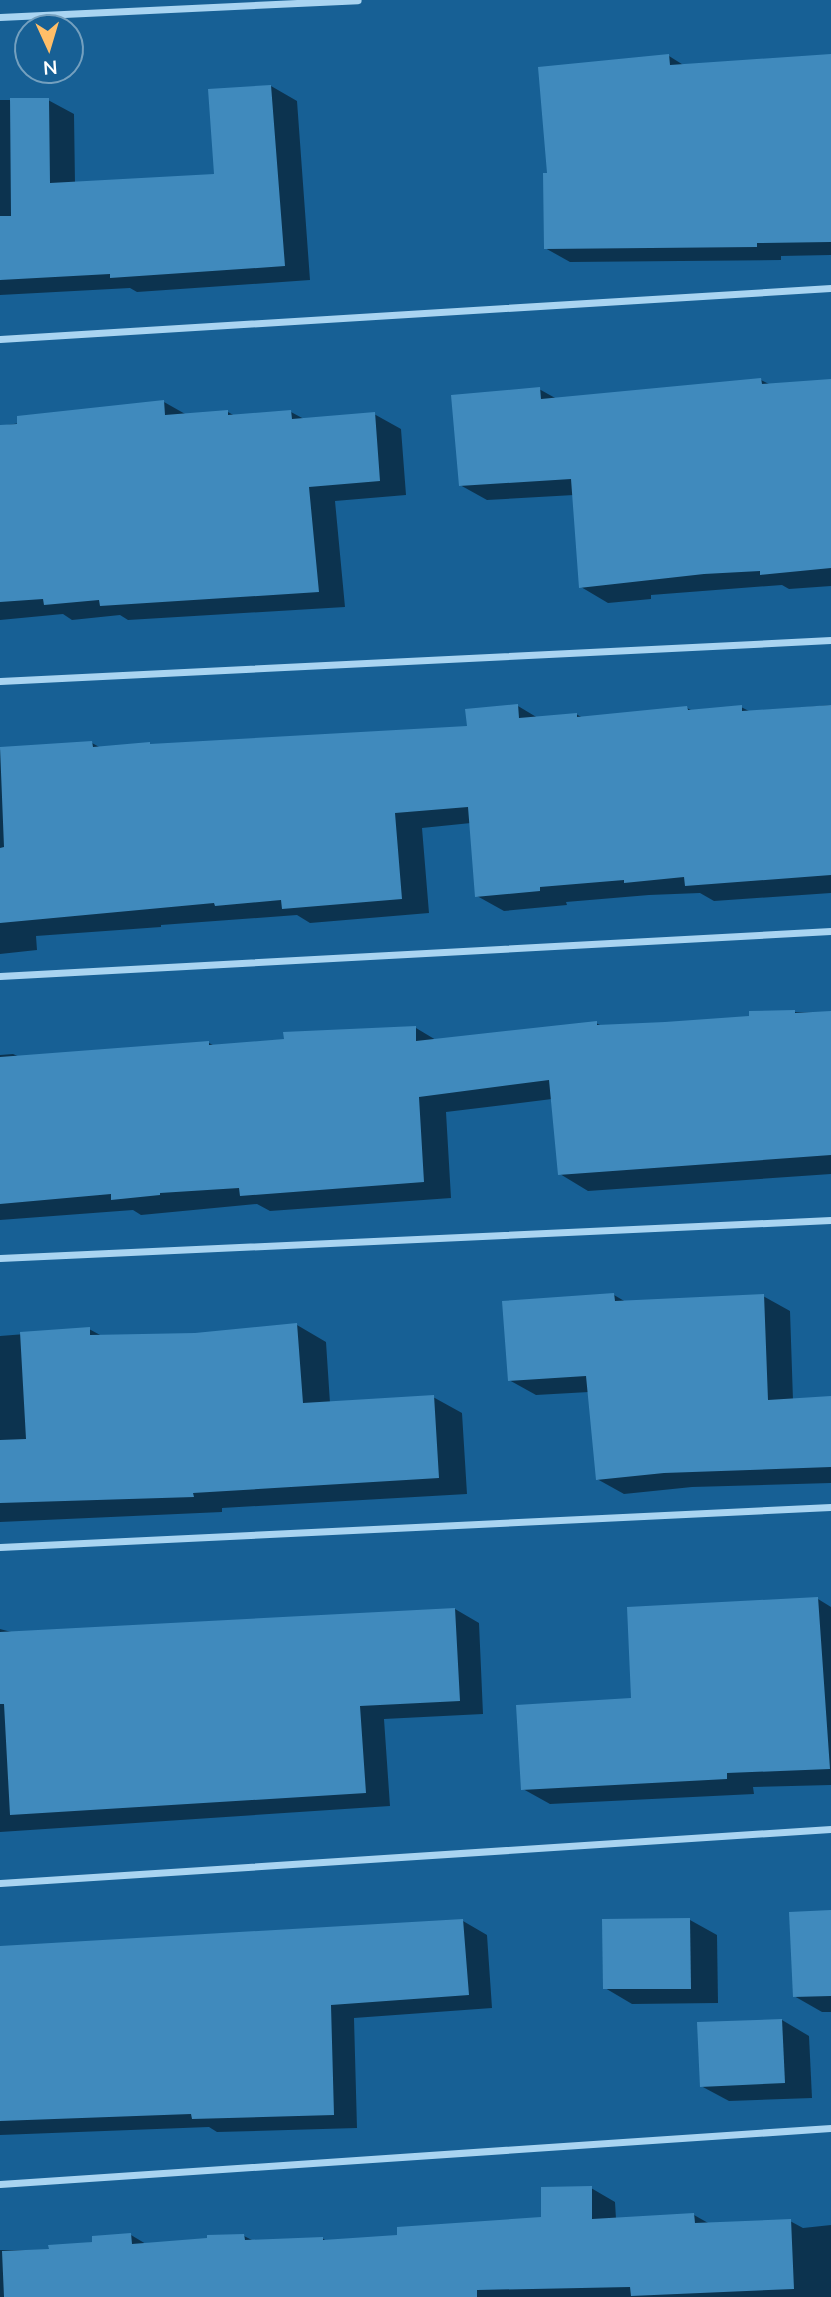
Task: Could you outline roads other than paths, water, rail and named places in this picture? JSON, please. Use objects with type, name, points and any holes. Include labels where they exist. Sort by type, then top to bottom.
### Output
[{"type":"street","points":[[0,17],[358,0]]},
{"type":"street","points":[[0,339],[831,288]]},
{"type":"street","points":[[0,681],[831,640]]},
{"type":"street","points":[[0,976],[831,931]]},
{"type":"street","points":[[0,1258],[831,1220]]},
{"type":"street","points":[[0,1547],[831,1507]]},
{"type":"street","points":[[0,1883],[831,1829]]},
{"type":"street","points":[[0,2184],[831,2128]]}]
